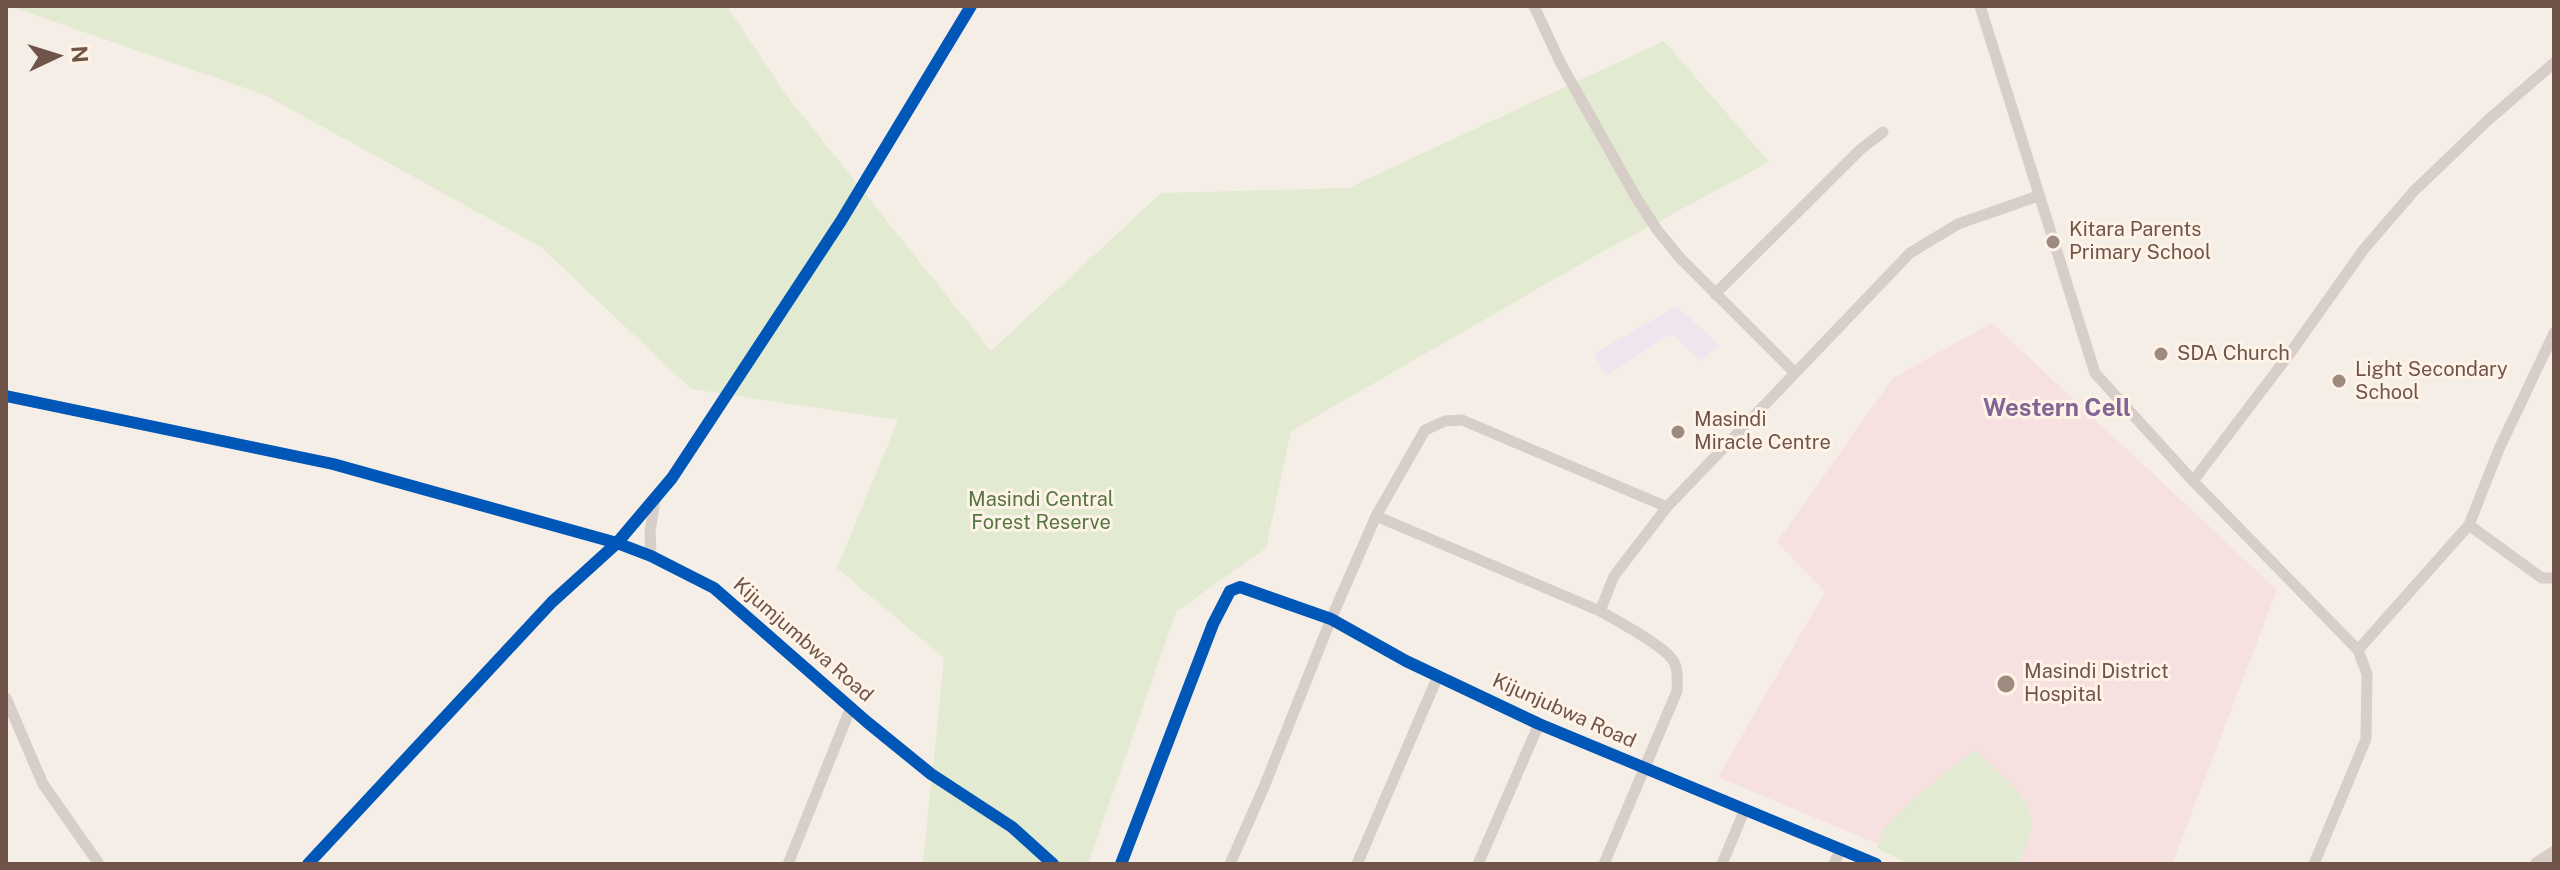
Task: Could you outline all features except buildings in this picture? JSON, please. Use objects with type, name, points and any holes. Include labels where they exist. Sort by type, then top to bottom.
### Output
[{"type":"main road","points":[[2537,864],[2554,853]]},
{"type":"street","points":[[308,864],[552,602],[617,543],[655,500],[722,405],[841,221],[971,6]]},
{"type":"street","points":[[1534,6],[1561,64],[1637,199],[1680,258],[1795,373]]},
{"type":"street","points":[[1980,6],[2095,373],[2193,481],[2358,650],[2367,674],[2366,739],[2314,864]]},
{"type":"street","points":[[2193,481],[2364,249],[2435,171],[2554,63]]},
{"type":"street","points":[[1715,294],[1861,149],[1883,132]]},
{"type":"street","points":[[1600,611],[1614,576],[1667,507],[1910,253],[1958,224],[2038,196]]},
{"type":"street","points":[[2358,650],[2469,525],[2499,449],[2554,333]]},
{"type":"street","name":"Kijumjumbwa Road","points":[[6,396],[333,464],[617,543],[651,556],[714,588],[931,774],[1012,827],[1053,864]]},
{"type":"street","points":[[1230,864],[1376,516],[1425,430],[1445,421],[1462,420],[1667,507]]},
{"type":"street","points":[[651,556],[650,536],[655,500]]},
{"type":"street","points":[[1376,516],[1600,611],[1672,659],[1678,675],[1677,691],[1604,864]]},
{"type":"street","points":[[2469,525],[2542,578],[2554,578]]},
{"type":"street","name":"Kijunjubwa Road","points":[[1121,864],[1213,624],[1230,591],[1240,587],[1331,619],[1438,676],[1539,724],[1876,864]]},
{"type":"street","points":[[1357,864],[1438,676]]},
{"type":"street","points":[[6,698],[43,784],[99,864]]},
{"type":"street","points":[[788,864],[851,707]]},
{"type":"street","points":[[1478,864],[1539,724]]},
{"type":"street","points":[[1722,864],[1745,809]]},
{"type":"street","points":[[1834,864],[1841,848]]},
{"type":"shaded area","points":[[1677,306],[1719,345],[1701,361],[1671,334],[1607,375],[1593,354]]},
{"type":"shaded area","name":"Masindi District Hospital","points":[[1992,323],[2277,590],[2172,864],[1925,864],[1718,777],[1825,592],[1777,542],[1893,378]]},
{"type":"green space","name":"Masindi Central Forest Reserve","points":[[9,6],[727,6],[786,95],[991,351],[1161,193],[1348,188],[1664,41],[1769,162],[1598,254],[1291,431],[1266,548],[1176,612],[1088,864],[923,864],[944,658],[837,568],[898,420],[691,389],[541,247],[265,95]]},
{"type":"green space","points":[[1974,750],[2018,793],[2029,813],[2030,833],[2018,864],[1909,864],[1877,848],[1883,830],[1911,801]]},
{"type":"cycle path","points":[[308,864],[552,602],[617,543],[672,478],[841,221],[971,6]]},
{"type":"cycle path","points":[[6,396],[333,464],[617,543],[651,556],[714,588],[867,722],[931,774],[1012,827],[1053,864]]},
{"type":"cycle path","points":[[1121,864],[1213,624],[1230,591],[1240,587],[1331,619],[1406,661],[1539,724],[1876,864]]},
{"type":"place","name":"Kitara Parents Primary School","points":[[2053,242]]},
{"type":"place","name":"SDA Church","points":[[2161,354]]},
{"type":"place","name":"Light Secondary School","points":[[2339,381]]},
{"type":"place","name":"Masindi Miracle Centre","points":[[1678,432]]},
{"type":"place","name":"Masindi District Hospital","points":[[2006,684]]},
{"type":"district","name":"Western Cell","points":[[2057,409]]}]
